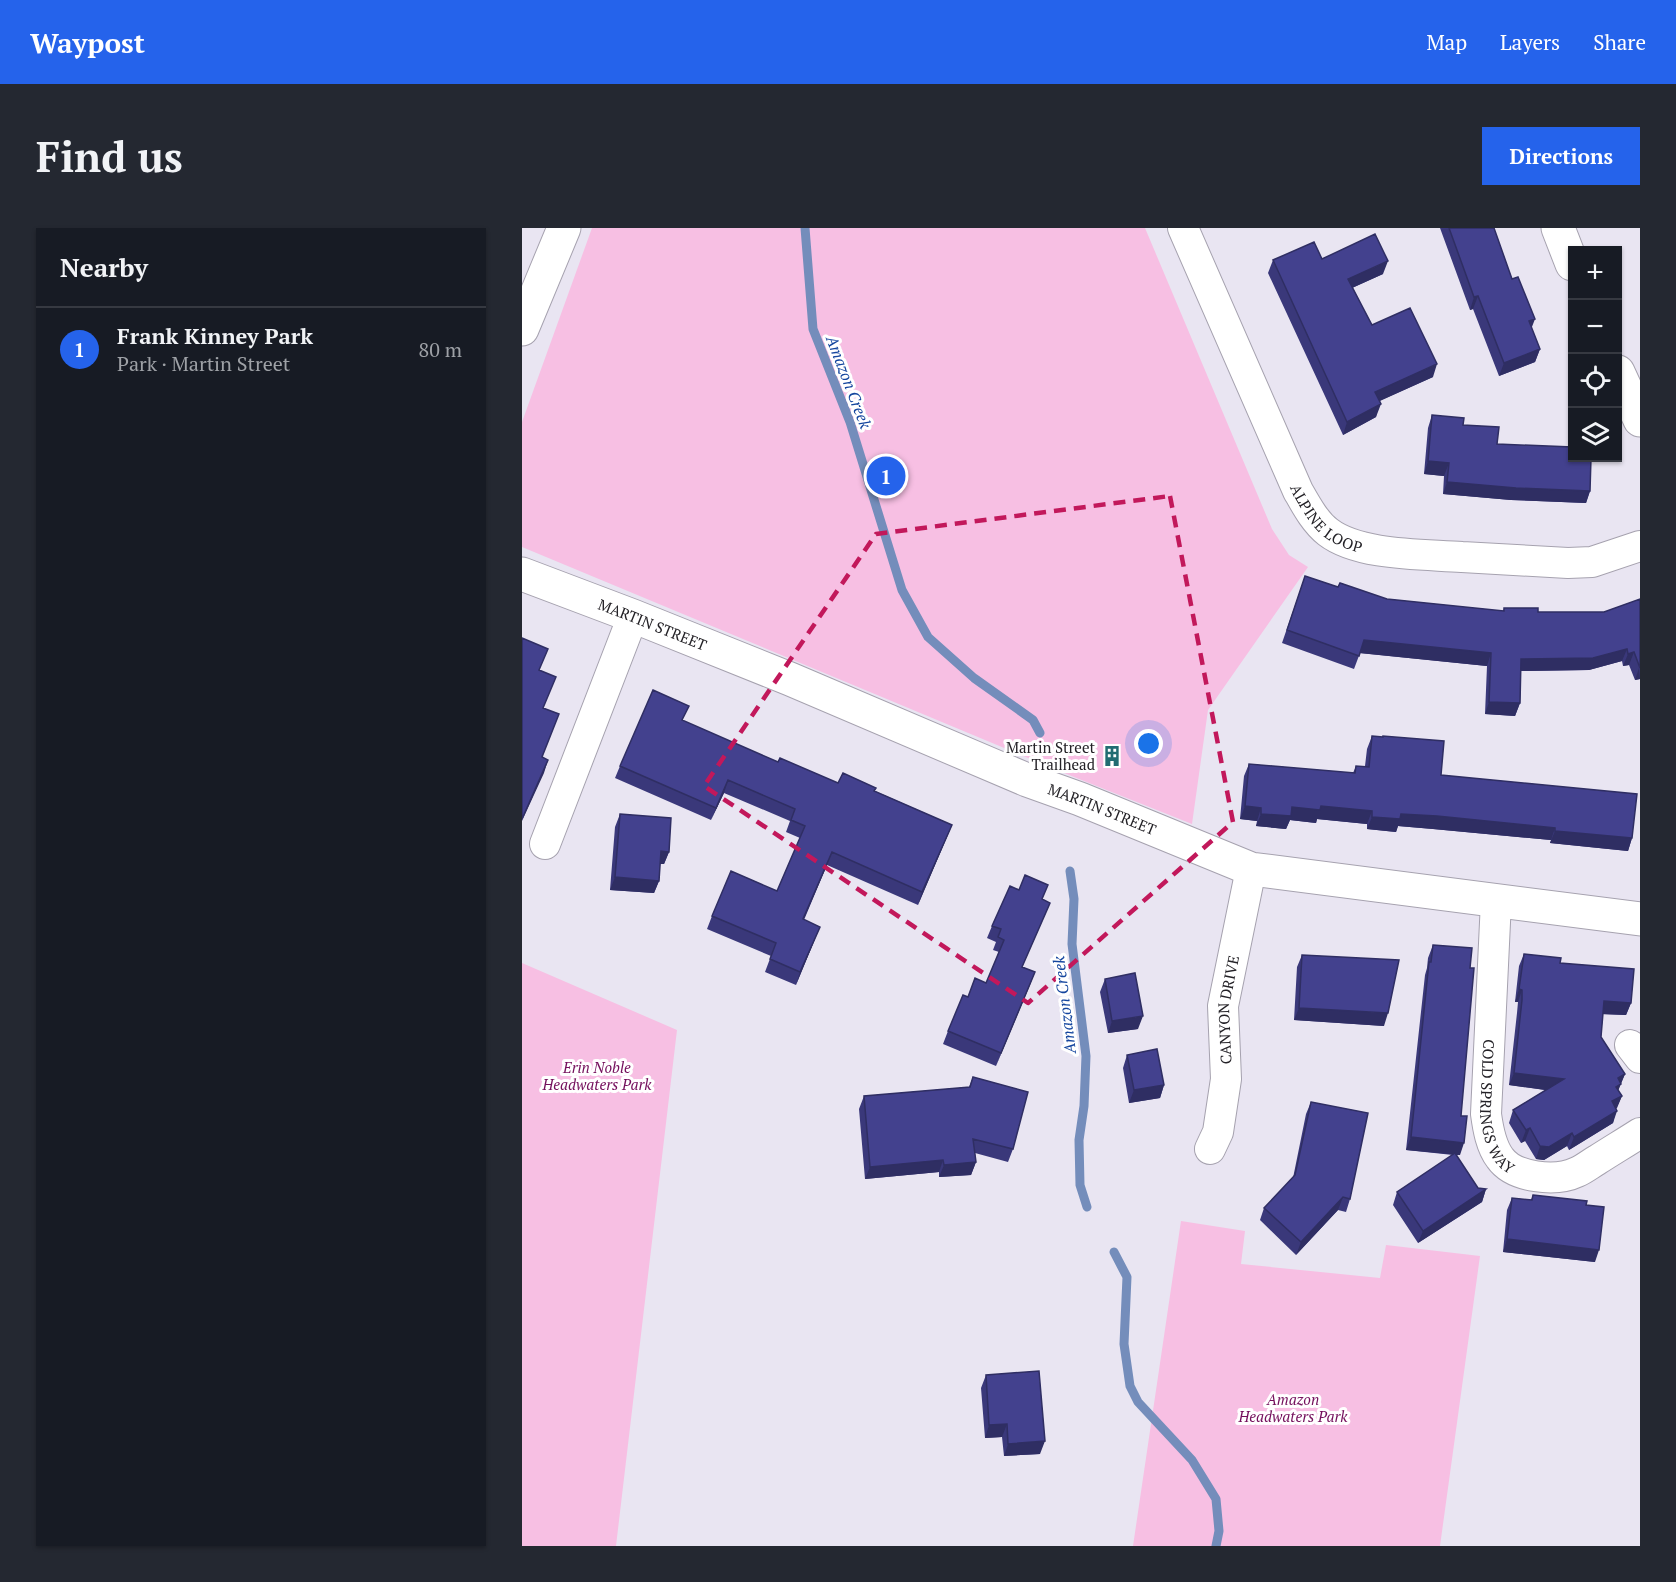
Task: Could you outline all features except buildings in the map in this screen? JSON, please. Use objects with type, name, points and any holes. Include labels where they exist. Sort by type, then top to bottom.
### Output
[{"type":"street","points":[[522,329],[564,228]]},
{"type":"street","name":"ALPINE LOOP","points":[[1183,228],[1298,491],[1310,512],[1327,531],[1347,543],[1368,549],[1569,563],[1592,562],[1640,546]]},
{"type":"street","points":[[1558,228],[1568,254]]},
{"type":"street","points":[[1622,382],[1640,420]]},
{"type":"street","name":"MARTIN STREET","points":[[522,574],[790,679],[1027,780],[1251,869],[1640,919]]},
{"type":"street","points":[[545,844],[633,616]]},
{"type":"street","name":"CANYON DRIVE","points":[[1210,1149],[1218,1132],[1226,1079],[1223,1005],[1251,869]]},
{"type":"street","name":"COLD SPRINGS WAY","points":[[1496,901],[1486,1114],[1490,1137],[1500,1159],[1521,1173],[1549,1178],[1563,1177],[1576,1173],[1640,1133]]},
{"type":"highlighted area","points":[[1170,496],[1233,822],[1028,1003],[704,786],[876,534]]},
{"type":"green space","points":[[592,228],[1145,228],[1272,529],[1289,555],[1308,567],[1208,710],[1192,824],[522,547],[522,422]]},
{"type":"green space","name":"Erin Noble Headwaters Park","points":[[522,963],[677,1030],[616,1546],[522,1546]]},
{"type":"green space","name":"Amazon Headwaters Park","points":[[1181,1221],[1245,1231],[1241,1264],[1380,1278],[1386,1245],[1480,1256],[1440,1546],[1133,1546]]},
{"type":"waterway","name":"Amazon Creek","points":[[805,228],[813,329],[850,422],[902,590],[928,637],[974,678],[1033,720],[1040,733]]},
{"type":"waterway","name":"Amazon Creek","points":[[1070,871],[1074,899],[1072,944],[1086,1056],[1084,1106],[1079,1140],[1080,1185],[1087,1207]]},
{"type":"waterway","name":"Amazon Creek","points":[[1114,1252],[1127,1277],[1124,1344],[1130,1386],[1138,1402],[1192,1460],[1216,1499],[1219,1531],[1216,1546]]},
{"type":"place","name":"Frank Kinney Park","points":[[886,476]]},
{"type":"place","name":"Martin Street Trailhead","points":[[1112,756]]}]
